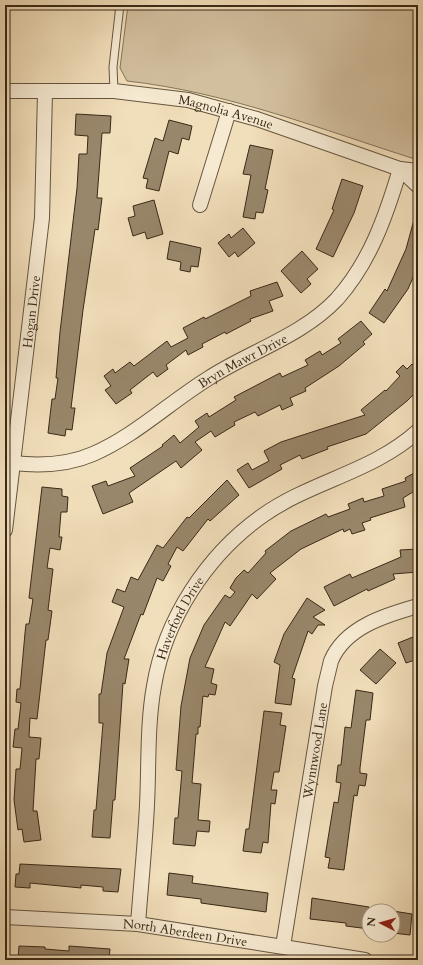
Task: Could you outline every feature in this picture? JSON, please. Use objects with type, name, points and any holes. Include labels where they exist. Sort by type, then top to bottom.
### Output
[{"type":"street","name":"Magnolia Avenue","points":[[5,91],[114,91],[188,100],[229,111],[400,170],[418,170]]},
{"type":"street","name":"Hogan Drive","points":[[5,530],[42,218],[45,92]]},
{"type":"street","points":[[200,205],[229,111]]},
{"type":"street","name":"Magnolia Avenue","points":[[400,170],[418,186]]},
{"type":"street","name":"Bryn Mawr Drive","points":[[13,463],[55,464],[76,460],[92,454],[120,439],[210,377],[299,329],[318,315],[336,300],[364,263],[381,226],[400,170]]},
{"type":"street","name":"Haverford Drive","points":[[138,924],[154,686],[167,640],[189,594],[216,558],[244,529],[261,516],[294,496],[355,470],[393,451],[418,431]]},
{"type":"street","name":"Wynnwood Lane","points":[[283,946],[325,686],[332,660],[349,637],[362,628],[394,613],[418,606]]},
{"type":"street","name":"North Aberdeen Drive","points":[[5,917],[138,924],[365,960]]},
{"type":"lane","points":[[114,91],[114,67],[120,5]]},
{"type":"shaded area","points":[[128,5],[418,5],[418,160],[274,113],[238,103],[164,86],[127,81],[120,68]]},
{"type":"building","points":[[76,114],[111,116],[110,133],[102,133],[97,198],[102,198],[98,230],[95,229],[83,310],[71,408],[75,408],[72,430],[66,429],[65,436],[48,433],[52,399],[55,399],[58,378],[56,378],[60,332],[77,188],[79,154],[87,154],[88,136],[75,135]]},
{"type":"building","points":[[169,120],[192,126],[189,140],[182,138],[178,154],[169,151],[159,191],[146,188],[148,179],[143,178],[155,138],[163,141]]},
{"type":"building","points":[[250,145],[273,150],[265,189],[268,190],[263,213],[256,212],[255,219],[243,217],[251,175],[243,174]]},
{"type":"building","points":[[342,179],[363,186],[354,213],[333,257],[316,249],[334,210],[332,209]]},
{"type":"building","points":[[154,200],[163,234],[147,239],[145,232],[133,236],[128,218],[135,216],[133,206]]},
{"type":"building","points":[[415,216],[418,216],[418,266],[408,289],[384,323],[369,313],[385,289],[387,291],[406,249]]},
{"type":"building","points":[[243,228],[255,243],[238,257],[235,252],[229,257],[218,243],[229,234],[231,238]]},
{"type":"building","points":[[170,241],[201,248],[198,267],[191,266],[190,272],[180,270],[181,262],[167,259]]},
{"type":"building","points":[[302,251],[318,269],[307,279],[311,284],[301,293],[281,271]]},
{"type":"building","points":[[277,282],[283,296],[269,301],[273,311],[250,319],[251,321],[202,344],[203,347],[188,355],[186,350],[166,365],[168,369],[157,377],[153,372],[130,390],[132,393],[116,404],[105,390],[111,386],[104,376],[113,369],[115,373],[130,362],[134,366],[167,341],[171,347],[188,338],[183,328],[204,317],[205,319],[251,296],[250,291]]},
{"type":"building","points":[[361,321],[372,334],[363,342],[365,344],[339,366],[305,388],[306,391],[290,398],[293,405],[282,410],[280,405],[258,416],[255,412],[234,422],[235,425],[215,437],[211,431],[195,442],[202,450],[181,468],[176,461],[129,493],[133,502],[103,514],[92,486],[106,481],[108,486],[135,476],[130,468],[163,446],[162,445],[174,435],[180,443],[199,427],[195,421],[207,413],[209,417],[236,400],[234,397],[280,373],[282,377],[308,365],[305,360],[320,351],[322,355],[341,343],[338,339]]},
{"type":"building","points":[[412,364],[418,370],[418,390],[407,401],[366,434],[327,447],[328,449],[302,459],[300,455],[280,465],[282,469],[249,488],[237,470],[248,463],[252,470],[269,461],[264,451],[281,442],[365,415],[361,410],[385,390],[386,391],[400,376],[396,372],[403,365],[407,369]]},
{"type":"building","points":[[418,471],[418,489],[403,498],[405,507],[370,518],[371,520],[362,523],[365,530],[352,534],[350,529],[344,532],[343,529],[301,549],[270,573],[276,579],[257,599],[252,594],[230,626],[225,622],[205,667],[214,669],[211,683],[217,685],[215,695],[209,694],[208,697],[203,696],[200,727],[198,727],[198,734],[196,734],[192,783],[201,784],[198,820],[210,821],[209,832],[197,831],[195,846],[173,844],[175,818],[178,818],[182,771],[176,770],[181,706],[190,658],[204,625],[225,595],[230,598],[235,592],[230,588],[236,578],[244,570],[248,573],[266,553],[265,551],[291,531],[326,514],[328,517],[350,509],[348,504],[363,498],[364,502],[384,496],[382,489],[406,481],[405,478]]},
{"type":"building","points":[[227,480],[239,495],[210,521],[208,519],[183,551],[177,547],[168,564],[171,566],[163,581],[157,578],[143,615],[141,614],[124,659],[129,659],[125,684],[123,683],[115,800],[113,800],[110,838],[92,837],[94,810],[96,810],[103,723],[99,723],[99,694],[101,694],[107,653],[124,607],[112,602],[117,589],[125,592],[131,577],[138,580],[157,545],[163,548],[187,517],[189,518]]},
{"type":"building","points":[[42,487],[62,489],[62,496],[68,497],[67,512],[61,512],[59,537],[62,537],[60,550],[50,548],[47,568],[53,569],[48,610],[52,611],[48,640],[46,640],[37,719],[30,718],[29,737],[41,738],[39,759],[36,759],[33,811],[37,811],[41,840],[24,842],[22,829],[18,830],[14,800],[16,769],[20,769],[22,748],[13,747],[15,729],[18,729],[21,703],[16,702],[17,689],[20,689],[26,624],[29,624],[33,599],[29,598]]},
{"type":"building","points":[[418,549],[418,572],[393,574],[395,579],[368,591],[367,589],[334,606],[324,587],[350,574],[352,578],[401,557],[400,550]]},
{"type":"building","points":[[307,598],[325,610],[313,617],[325,625],[318,625],[312,634],[308,631],[292,678],[295,679],[291,705],[275,703],[280,665],[274,662],[284,634]]},
{"type":"building","points":[[418,635],[418,659],[406,663],[398,643]]},
{"type":"building","points":[[380,649],[396,663],[376,684],[360,670]]},
{"type":"building","points":[[356,690],[373,693],[370,720],[366,720],[360,768],[360,773],[367,774],[365,786],[359,785],[357,796],[354,795],[344,870],[328,868],[330,858],[325,857],[334,802],[338,803],[341,783],[336,782],[338,765],[341,765],[345,727],[351,728]]},
{"type":"building","points":[[264,711],[282,713],[280,725],[286,726],[279,772],[274,772],[271,790],[277,790],[275,804],[271,803],[268,843],[263,842],[261,853],[243,851],[246,829],[249,829]]},
{"type":"building","points":[[20,864],[121,869],[118,892],[103,891],[103,887],[81,885],[81,888],[30,883],[30,888],[15,887],[16,874],[19,874]]},
{"type":"building","points":[[169,873],[193,876],[192,883],[268,893],[266,912],[201,903],[201,899],[167,895]]},
{"type":"building","points":[[312,898],[361,906],[361,928],[346,926],[346,923],[310,919]]},
{"type":"building","points":[[401,912],[412,914],[410,935],[401,934]]},
{"type":"building","points":[[19,946],[45,947],[45,949],[69,951],[69,946],[110,949],[109,960],[18,960]]}]
